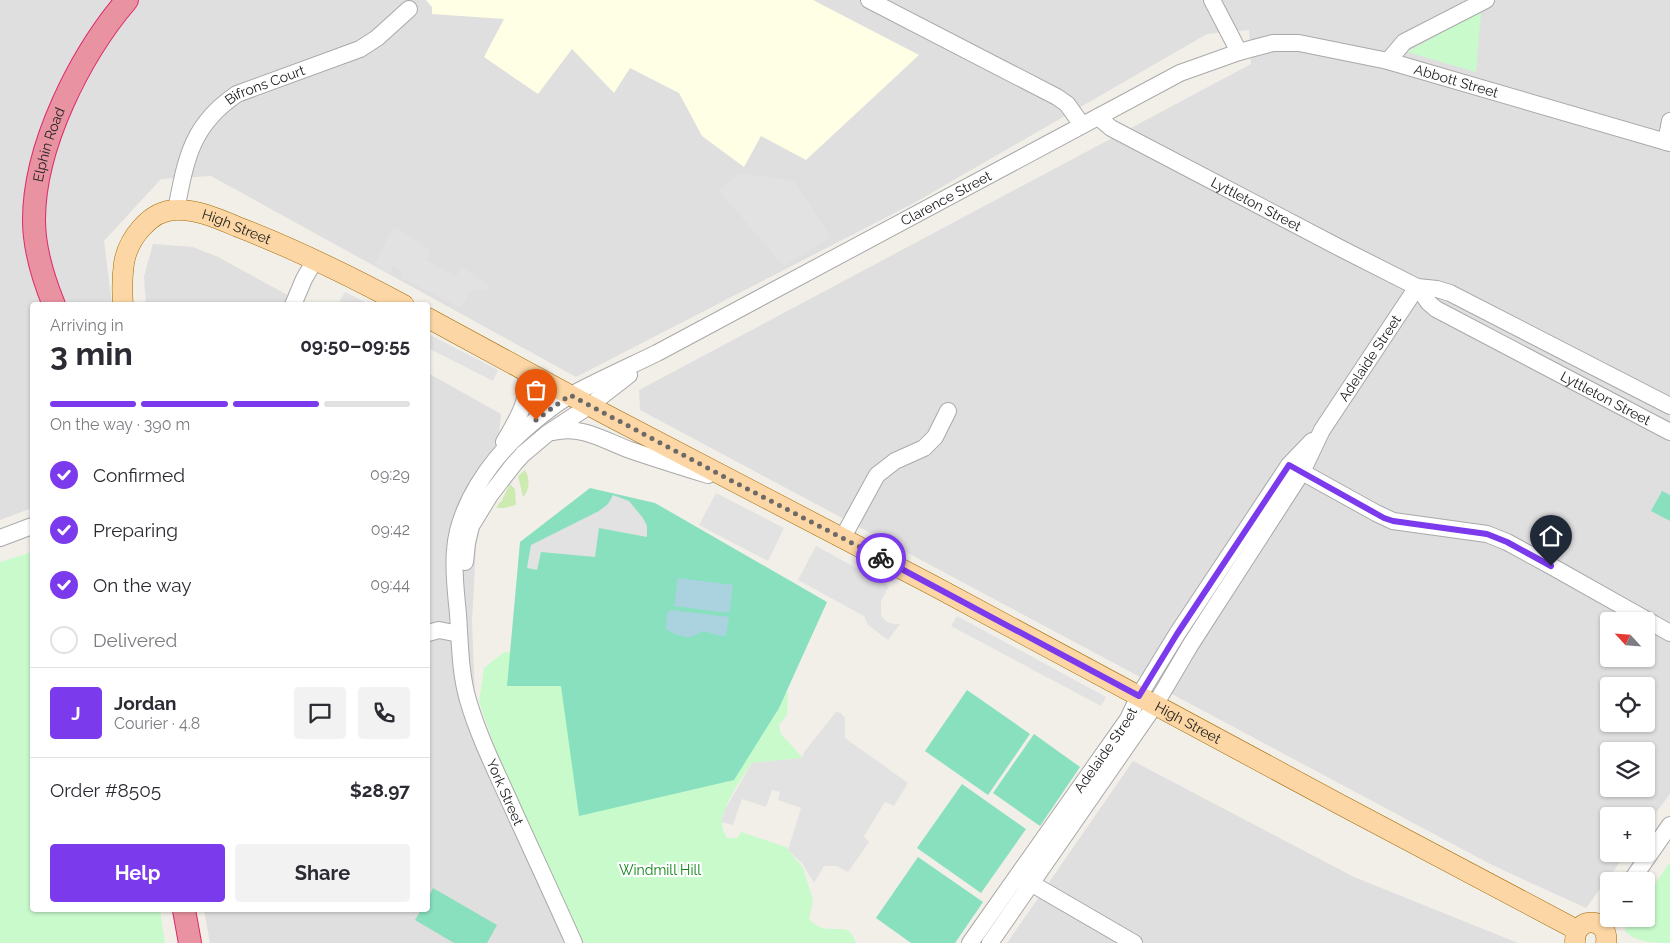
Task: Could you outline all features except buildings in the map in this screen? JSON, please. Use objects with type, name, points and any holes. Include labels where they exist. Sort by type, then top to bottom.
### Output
[{"type":"highway","name":"Elphin Road","points":[[53,302],[39,265],[35,244],[35,200],[38,177],[56,122],[84,60],[108,23],[127,0]]},
{"type":"highway","points":[[184,912],[190,943]]},
{"type":"main road","name":"High Street","points":[[123,302],[124,262],[133,240],[141,228],[159,213],[176,210],[196,212],[225,221],[291,248],[398,302]]},
{"type":"main road","name":"High Street","points":[[430,319],[589,406],[843,537],[1147,700],[1343,806],[1576,936]]},
{"type":"main road","points":[[1576,936],[1585,923],[1590,922],[1600,925]]},
{"type":"street","points":[[869,0],[1057,97],[1066,104],[1082,125]]},
{"type":"street","points":[[1212,0],[1239,52]]},
{"type":"street","points":[[1388,61],[1404,42],[1486,0]]},
{"type":"street","name":"Bifrons Court","points":[[176,210],[186,163],[193,144],[210,116],[223,104],[237,94],[360,49],[377,38],[409,9]]},
{"type":"street","name":"Abbott Street","points":[[1239,52],[1273,43],[1299,43],[1388,61],[1668,143]]},
{"type":"street","name":"Clarence Street","points":[[570,395],[657,354],[1180,73],[1239,52]]},
{"type":"street","name":"Lyttleton Street","points":[[1098,117],[1111,128],[1342,249],[1416,286],[1450,293],[1670,406]]},
{"type":"street","points":[[1668,143],[1670,121]]},
{"type":"street","points":[[294,302],[315,260]]},
{"type":"street","name":"Lyttleton Street","points":[[1416,286],[1436,309],[1670,432]]},
{"type":"street","name":"Adelaide Street","points":[[1147,700],[1191,644],[1220,584],[1416,286]]},
{"type":"street","name":"Clarence Street","points":[[589,406],[657,354]]},
{"type":"street","points":[[488,470],[523,407],[528,387],[526,371]]},
{"type":"street","name":"York Street","points":[[570,395],[548,410],[522,432],[488,470],[462,516],[455,550],[455,570],[464,679],[474,718],[496,773],[574,943]]},
{"type":"street","name":"York Street","points":[[460,634],[464,566],[471,526],[490,495],[523,454],[548,433],[589,406]]},
{"type":"street","points":[[843,537],[877,475],[895,461],[924,448],[935,437],[948,411]]},
{"type":"street","points":[[548,433],[568,429],[582,431],[652,457],[734,482]]},
{"type":"street","points":[[1296,468],[1393,521],[1487,534],[1497,538],[1670,633]]},
{"type":"street","points":[[0,538],[30,527]]},
{"type":"street","name":"Adelaide Street","points":[[981,941],[1134,722],[1147,700],[1177,634],[1220,584]]},
{"type":"street","points":[[430,632],[439,630],[460,634]]},
{"type":"street","points":[[1177,634],[1191,644]]},
{"type":"street","points":[[1637,872],[1670,825]]},
{"type":"street","points":[[1024,879],[1134,943]]},
{"type":"shaded area","points":[[0,0],[1670,0],[1670,794],[1655,814],[1655,807],[1600,807],[1600,862],[1620,862],[1613,872],[1600,872],[1600,889],[1586,908],[1492,865],[640,410],[639,390],[1251,64],[1249,30],[1207,34],[914,203],[576,377],[211,176],[161,179],[104,241],[112,302],[30,302],[30,509],[0,520]]},
{"type":"shaded area","points":[[426,0],[813,0],[919,55],[806,160],[761,136],[744,167],[702,136],[679,93],[630,68],[614,93],[572,49],[538,94],[484,57],[504,19],[432,14],[432,7]]},
{"type":"shaded area","points":[[740,173],[794,181],[831,237],[784,266],[718,190]]},
{"type":"shaded area","points":[[394,226],[431,250],[426,260],[456,276],[462,267],[488,285],[487,291],[471,290],[461,308],[400,277],[402,271],[393,266],[390,274],[374,266]]},
{"type":"shaded area","points":[[153,244],[193,247],[218,257],[300,302],[146,302],[144,276]]},
{"type":"shaded area","points":[[345,292],[365,302],[339,302]]},
{"type":"shaded area","points":[[430,335],[498,370],[493,381],[430,349]]},
{"type":"shaded area","points":[[430,374],[501,414],[498,444],[476,547],[472,621],[475,697],[495,748],[584,943],[210,943],[204,912],[430,912]]},
{"type":"shaded area","points":[[716,493],[784,528],[768,561],[699,525]]},
{"type":"shaded area","points":[[613,495],[629,501],[643,518],[647,526],[647,537],[599,528],[595,557],[541,552],[537,570],[527,568],[531,545],[599,511],[608,504]]},
{"type":"shaded area","points":[[816,546],[889,586],[881,601],[881,614],[887,622],[900,624],[888,640],[868,625],[864,616],[798,580]]},
{"type":"shaded area","points":[[957,616],[1106,697],[1101,706],[951,626]]},
{"type":"shaded area","points":[[836,712],[841,713],[845,718],[845,738],[908,783],[894,806],[885,802],[864,836],[869,842],[848,872],[837,866],[824,866],[814,883],[802,863],[788,850],[801,808],[778,800],[780,792],[772,790],[766,807],[742,799],[733,825],[721,822],[725,809],[752,763],[802,758],[805,751]]},
{"type":"shaded area","points":[[1133,761],[1354,877],[1518,943],[1007,943]]},
{"type":"green space","points":[[1481,11],[1476,72],[1407,52]]},
{"type":"green space","points":[[525,470],[528,484],[527,491],[523,497],[518,476]]},
{"type":"green space","points":[[510,484],[515,489],[516,505],[496,508],[501,502]]},
{"type":"green space","points":[[590,488],[655,503],[827,602],[779,708],[734,780],[579,816],[561,686],[507,686],[520,542]]},
{"type":"green space","points":[[1662,491],[1670,495],[1670,521],[1651,511]]},
{"type":"green space","points":[[30,553],[30,912],[160,912],[165,943],[0,943],[0,562]]},
{"type":"green space","name":"Windmill Hill","points":[[504,652],[776,687],[788,693],[787,715],[779,725],[781,734],[803,758],[752,763],[725,808],[722,823],[723,829],[727,838],[737,838],[741,832],[786,847],[803,868],[813,900],[809,919],[815,925],[821,927],[847,930],[853,936],[856,943],[584,943],[510,785],[479,702],[484,668]]},
{"type":"green space","points":[[967,690],[1030,734],[988,795],[925,751]]},
{"type":"green space","points":[[1034,734],[1080,767],[1040,826],[993,793]]},
{"type":"green space","points":[[962,784],[1026,829],[981,893],[917,848]]},
{"type":"green space","points":[[918,857],[983,902],[955,943],[911,943],[876,918]]},
{"type":"green space","points":[[1670,862],[1670,943],[1640,940],[1625,931],[1626,927],[1655,927],[1655,884]]},
{"type":"green space","points":[[433,888],[497,925],[487,943],[454,943],[415,920],[420,912],[430,912],[430,894]]},
{"type":"water","points":[[678,578],[733,585],[729,613],[674,606]]},
{"type":"water","points":[[671,610],[729,617],[726,635],[721,636],[702,631],[690,637],[674,634],[666,629],[667,613]]},
{"type":"way so far","points":[[536,420],[570,395],[881,558]]},
{"type":"route","points":[[881,558],[1139,696],[1177,634],[1289,465],[1384,518],[1393,521],[1487,534],[1507,542],[1551,566]]}]
